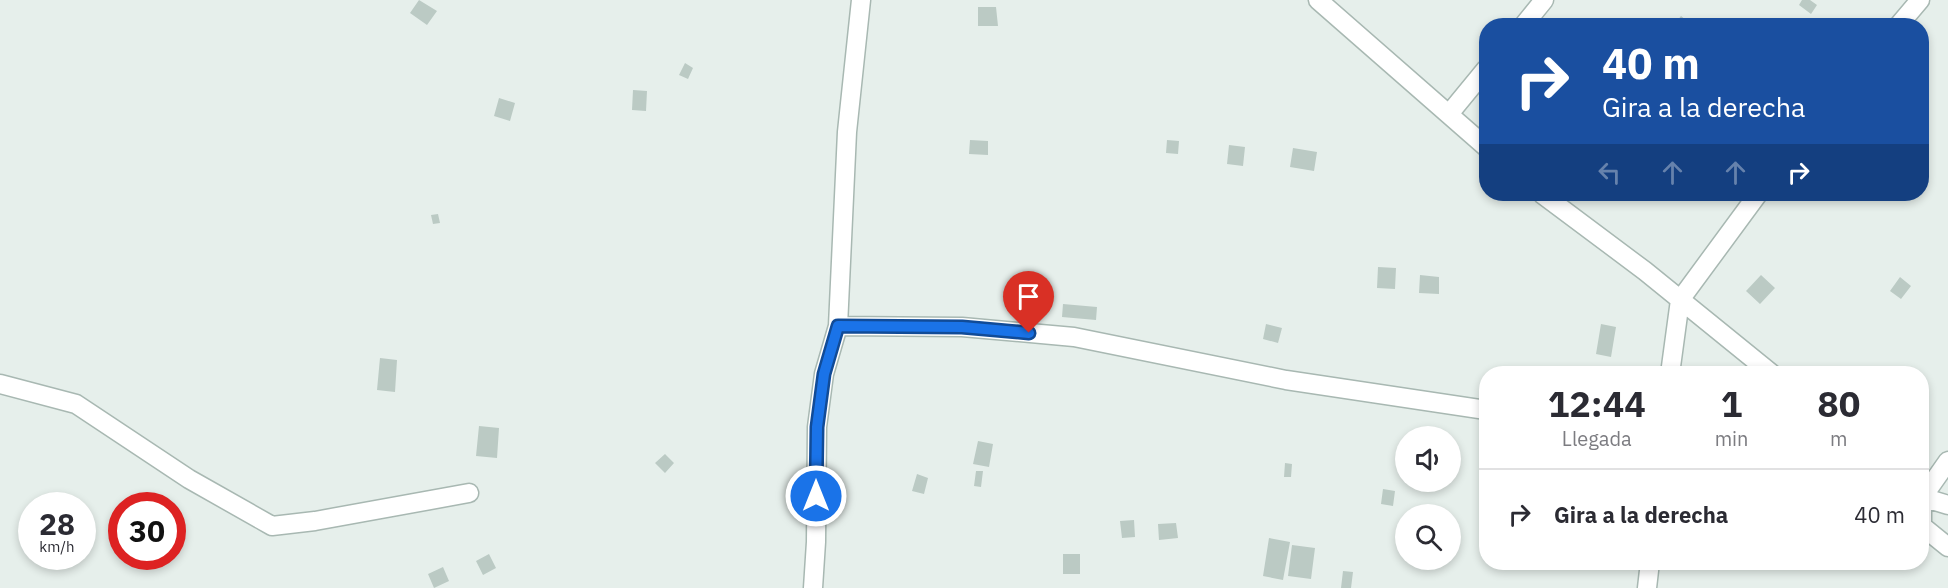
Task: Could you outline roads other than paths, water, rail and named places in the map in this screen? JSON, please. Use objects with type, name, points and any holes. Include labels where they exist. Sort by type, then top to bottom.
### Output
[{"type":"street","points":[[813,588],[816,542],[817,427],[824,374],[838,326],[847,132],[861,0]]},
{"type":"street","points":[[1318,0],[1479,141]]},
{"type":"street","points":[[1529,18],[1544,0]]},
{"type":"street","points":[[1905,18],[1920,0]]},
{"type":"street","points":[[1449,114],[1479,78]]},
{"type":"street","points":[[1551,201],[1762,366]]},
{"type":"street","points":[[1671,366],[1680,300],[1753,201]]},
{"type":"street","points":[[838,326],[962,327],[1074,337],[1286,380],[1479,409]]},
{"type":"street","points":[[0,384],[76,404],[189,479],[272,526],[315,521],[470,493]]},
{"type":"street","points":[[1929,488],[1948,460]]},
{"type":"street","points":[[1929,500],[1948,505]]},
{"type":"street","points":[[1929,532],[1948,547]]},
{"type":"street","points":[[1647,588],[1649,570]]}]
